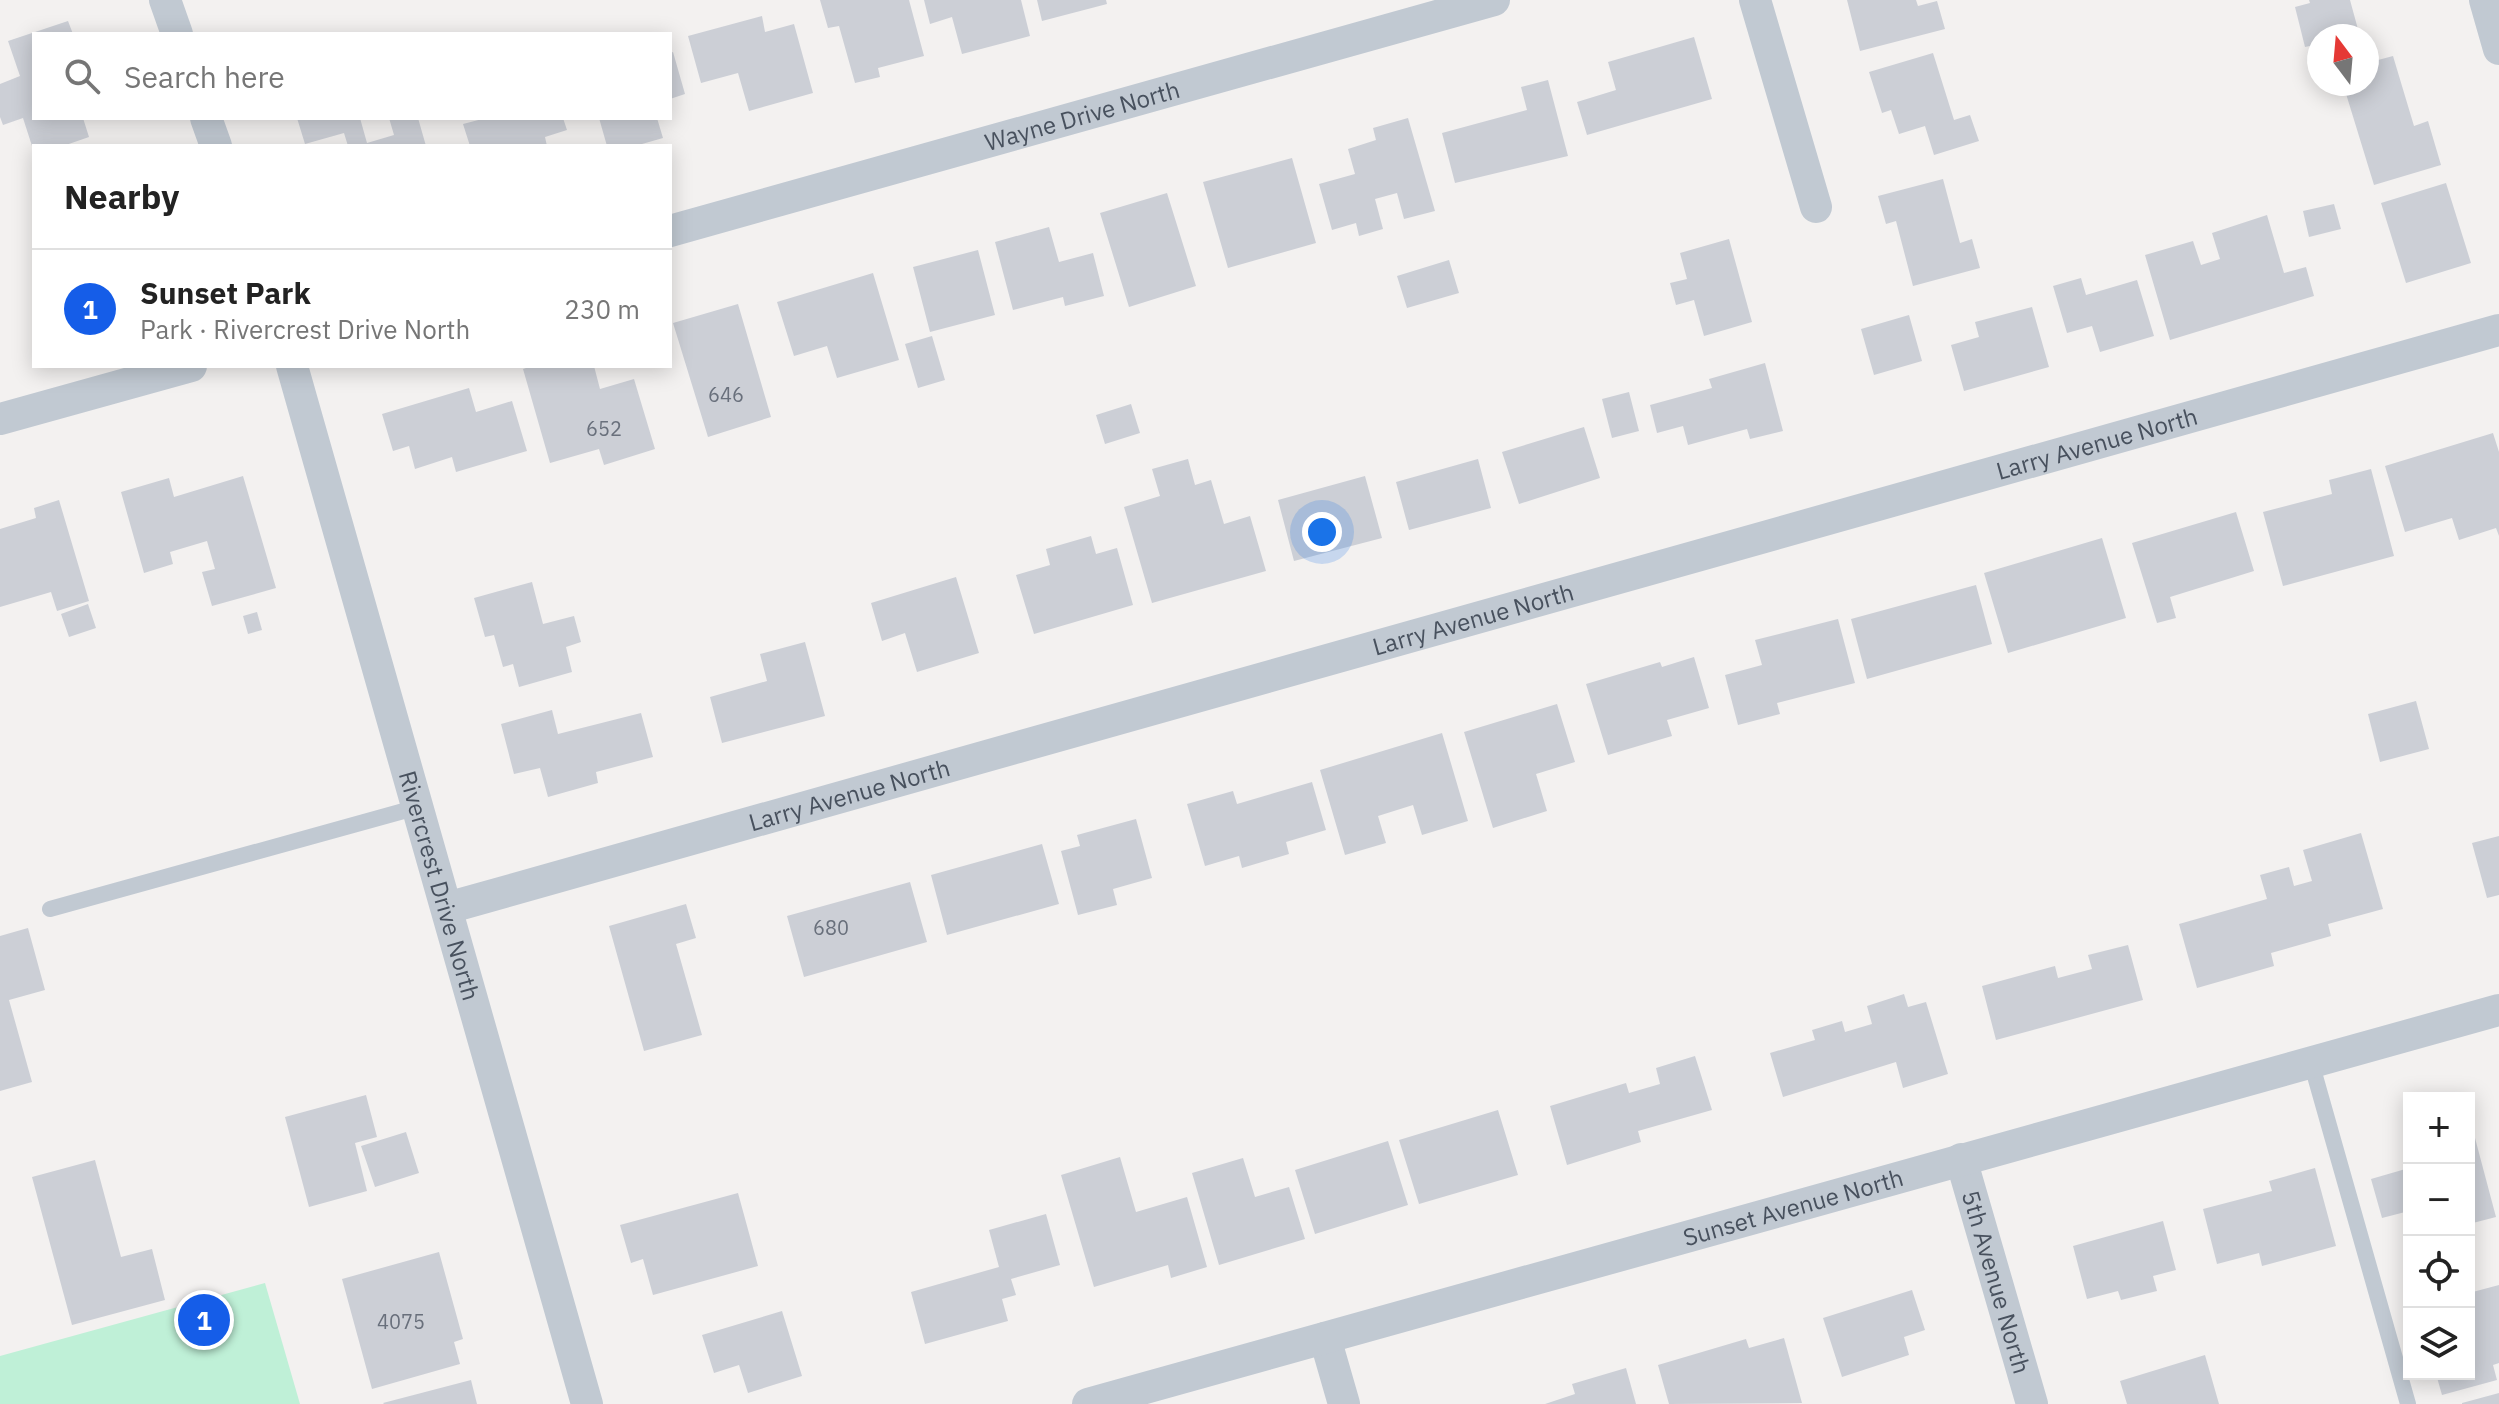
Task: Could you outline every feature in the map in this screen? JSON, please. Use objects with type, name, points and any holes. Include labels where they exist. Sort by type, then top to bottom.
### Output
[{"type":"street","points":[[165,0],[176,32]]},
{"type":"street","name":"Wayne Drive North","points":[[672,230],[1494,0]]},
{"type":"street","points":[[1755,0],[1816,207]]},
{"type":"street","points":[[2485,0],[2499,49]]},
{"type":"street","points":[[207,120],[215,144]]},
{"type":"street","name":"Larry Avenue North","points":[[447,908],[2499,330]]},
{"type":"street","points":[[0,419],[184,368]]},
{"type":"street","name":"Rivercrest Drive North","points":[[293,368],[587,1404]]},
{"type":"street","name":"Sunset Avenue North","points":[[1088,1404],[2499,1010]]},
{"type":"street","name":"5th Avenue North","points":[[1961,1159],[2032,1404]]},
{"type":"street","points":[[1325,1338],[1344,1404]]},
{"type":"lane","points":[[50,909],[418,807]]},
{"type":"lane","points":[[2311,1062],[2408,1404]]},
{"type":"green space","points":[[265,1283],[300,1404],[0,1404],[0,1356]]},
{"type":"building","points":[[820,0],[909,0],[924,56],[878,68],[880,77],[855,83],[839,26],[828,28]]},
{"type":"building","points":[[924,0],[1021,0],[1030,36],[962,54],[952,17],[930,24]]},
{"type":"building","points":[[1037,0],[1106,0],[1107,4],[1042,21]]},
{"type":"building","points":[[1847,0],[1916,0],[1918,6],[1937,1],[1945,29],[1860,51]]},
{"type":"building","points":[[2309,0],[2350,0],[2357,24],[2307,24],[2305,47],[2295,7],[2310,3]]},
{"type":"building","points":[[762,16],[765,32],[794,24],[813,93],[749,111],[738,73],[701,83],[688,36]]},
{"type":"building","points":[[68,21],[72,32],[35,32]]},
{"type":"building","points":[[32,33],[32,120],[84,120],[89,137],[69,144],[32,146],[23,118],[3,125],[0,117],[0,84],[20,76],[8,41]]},
{"type":"building","points":[[1694,37],[1712,99],[1587,135],[1577,102],[1616,90],[1608,62]]},
{"type":"building","points":[[672,52],[685,94],[672,98]]},
{"type":"building","points":[[1933,53],[1954,120],[1970,115],[1979,141],[1934,155],[1925,126],[1899,134],[1891,110],[1882,113],[1869,72]]},
{"type":"building","points":[[2393,56],[2414,126],[2428,121],[2441,165],[2374,185],[2347,96],[2379,96],[2379,60]]},
{"type":"building","points":[[1548,80],[1568,156],[1455,183],[1442,133],[1527,110],[1521,87]]},
{"type":"building","points":[[1408,118],[1435,211],[1404,219],[1397,193],[1375,199],[1383,229],[1359,236],[1356,223],[1332,230],[1319,184],[1355,174],[1348,149],[1376,140],[1373,128]]},
{"type":"building","points":[[298,120],[361,120],[367,143],[394,135],[390,120],[419,120],[425,144],[347,144],[344,133],[305,144]]},
{"type":"building","points":[[478,120],[564,120],[567,130],[545,137],[547,144],[469,144],[463,124]]},
{"type":"building","points":[[600,120],[658,120],[663,138],[642,144],[606,144]]},
{"type":"building","points":[[1292,158],[1316,243],[1228,268],[1203,182]]},
{"type":"building","points":[[1943,179],[1960,243],[1972,239],[1980,268],[1913,286],[1896,221],[1886,224],[1878,196]]},
{"type":"building","points":[[2446,183],[2471,263],[2406,283],[2381,203]]},
{"type":"building","points":[[1167,193],[1196,286],[1129,307],[1100,213]]},
{"type":"building","points":[[2334,204],[2341,229],[2309,237],[2303,211]]},
{"type":"building","points":[[2267,215],[2284,273],[2306,267],[2314,296],[2170,340],[2145,255],[2193,241],[2201,265],[2220,259],[2212,233]]},
{"type":"building","points":[[1049,227],[1059,262],[1093,253],[1104,296],[1065,306],[1063,297],[1013,310],[995,242]]},
{"type":"building","points":[[1729,239],[1752,322],[1704,336],[1694,300],[1676,305],[1670,283],[1687,279],[1680,253]]},
{"type":"building","points":[[978,250],[995,315],[930,332],[913,267]]},
{"type":"building","points":[[1449,260],[1459,293],[1407,308],[1397,276]]},
{"type":"building","points":[[873,273],[899,360],[837,378],[827,346],[794,356],[777,302]]},
{"type":"building","points":[[2081,278],[2086,295],[2137,280],[2154,336],[2100,352],[2092,326],[2067,333],[2053,286]]},
{"type":"building","points":[[738,304],[771,417],[708,437],[673,323]]},
{"type":"building","points":[[2032,307],[2049,367],[1964,391],[1951,345],[1979,337],[1975,322]]},
{"type":"building","points":[[1909,315],[1922,361],[1874,375],[1861,329]]},
{"type":"building","points":[[932,336],[945,380],[918,388],[905,344]]},
{"type":"building","points":[[1765,363],[1783,431],[1750,439],[1747,429],[1688,445],[1683,426],[1657,433],[1650,405],[1712,388],[1709,379]]},
{"type":"building","points":[[595,368],[600,389],[634,379],[655,449],[604,465],[599,449],[550,463],[523,369]]},
{"type":"building","points":[[469,388],[476,412],[512,401],[527,451],[456,472],[452,457],[415,469],[409,446],[393,451],[382,414]]},
{"type":"building","points":[[1629,392],[1639,431],[1612,438],[1602,399]]},
{"type":"building","points":[[1131,404],[1140,433],[1105,444],[1096,415]]},
{"type":"building","points":[[1584,427],[1600,478],[1519,504],[1502,452]]},
{"type":"building","points":[[2493,433],[2499,452],[2499,536],[2496,528],[2459,540],[2452,518],[2405,532],[2385,466]]},
{"type":"building","points":[[1188,459],[1195,485],[1211,480],[1224,524],[1250,516],[1266,571],[1152,603],[1124,507],[1160,496],[1152,469]]},
{"type":"building","points":[[1478,459],[1491,508],[1409,530],[1396,482]]},
{"type":"building","points":[[2371,469],[2394,556],[2283,586],[2263,512],[2332,494],[2329,480]]},
{"type":"building","points":[[243,476],[276,588],[212,606],[202,572],[215,569],[207,541],[170,552],[173,564],[144,573],[121,492],[169,478],[174,497]]},
{"type":"building","points":[[1365,476],[1382,538],[1294,561],[1278,500]]},
{"type":"building","points":[[59,500],[89,601],[57,611],[51,592],[0,607],[0,529],[36,518],[34,508]]},
{"type":"building","points":[[2236,512],[2254,571],[2170,597],[2176,618],[2157,623],[2132,543]]},
{"type":"building","points":[[1091,536],[1096,554],[1117,548],[1133,605],[1034,634],[1016,575],[1050,565],[1046,549]]},
{"type":"building","points":[[2102,538],[2126,618],[2008,653],[1984,573]]},
{"type":"building","points":[[956,577],[979,653],[917,672],[905,633],[882,641],[871,603]]},
{"type":"building","points":[[532,582],[543,624],[574,616],[581,642],[566,647],[572,672],[519,687],[513,664],[503,667],[494,635],[485,637],[474,598]]},
{"type":"building","points":[[1976,585],[1992,644],[1867,679],[1851,619]]},
{"type":"building","points":[[88,604],[96,628],[69,637],[61,614]]},
{"type":"building","points":[[257,612],[262,630],[248,634],[243,616]]},
{"type":"building","points":[[1838,619],[1855,683],[1777,703],[1780,714],[1738,725],[1725,675],[1762,665],[1755,640]]},
{"type":"building","points":[[805,642],[825,716],[722,743],[710,697],[767,681],[760,654]]},
{"type":"building","points":[[1694,657],[1709,708],[1667,720],[1672,736],[1608,755],[1586,684],[1660,662],[1662,667]]},
{"type":"building","points":[[2416,701],[2429,749],[2380,762],[2368,714]]},
{"type":"building","points":[[1557,704],[1575,762],[1536,774],[1547,811],[1493,828],[1464,732]]},
{"type":"building","points":[[552,710],[558,734],[641,713],[653,757],[596,772],[598,783],[548,797],[540,768],[514,774],[501,724]]},
{"type":"building","points":[[1442,733],[1468,821],[1422,835],[1413,805],[1378,816],[1386,843],[1345,855],[1320,770]]},
{"type":"building","points":[[1312,782],[1326,830],[1286,842],[1289,854],[1242,868],[1239,856],[1205,866],[1187,804],[1233,791],[1237,804]]},
{"type":"building","points":[[1136,819],[1152,878],[1113,889],[1117,905],[1078,915],[1061,851],[1080,846],[1077,835]]},
{"type":"building","points":[[2361,833],[2383,909],[2328,924],[2331,936],[2271,953],[2274,966],[2197,988],[2179,924],[2267,899],[2260,875],[2289,867],[2294,886],[2312,881],[2303,850]]},
{"type":"building","points":[[2499,836],[2499,895],[2487,898],[2472,843]]},
{"type":"building","points":[[1042,844],[1059,904],[947,935],[931,875]]},
{"type":"building","points":[[910,882],[927,942],[804,977],[787,916]]},
{"type":"building","points":[[686,904],[696,938],[676,944],[702,1035],[644,1051],[609,926]]},
{"type":"building","points":[[28,928],[45,990],[9,1000],[32,1082],[0,1091],[0,936]]},
{"type":"building","points":[[2128,945],[2143,1000],[1996,1040],[1982,986],[2055,966],[2058,978],[2092,969],[2088,955]]},
{"type":"building","points":[[1904,994],[1908,1007],[1926,1002],[1948,1074],[1903,1088],[1896,1062],[1783,1097],[1770,1053],[1815,1040],[1812,1030],[1842,1021],[1845,1032],[1872,1024],[1867,1006]]},
{"type":"building","points":[[1695,1056],[1712,1110],[1638,1131],[1641,1142],[1567,1165],[1550,1106],[1626,1083],[1629,1093],[1660,1084],[1656,1068]]},
{"type":"building","points":[[366,1095],[377,1137],[355,1143],[367,1191],[309,1207],[285,1117]]},
{"type":"building","points":[[1498,1110],[1518,1175],[1419,1204],[1399,1140]]},
{"type":"building","points":[[406,1132],[419,1173],[375,1187],[361,1146]]},
{"type":"building","points":[[2475,1138],[2496,1217],[2475,1222]]},
{"type":"building","points":[[1388,1141],[1408,1205],[1315,1234],[1295,1170]]},
{"type":"building","points":[[1120,1157],[1136,1212],[1187,1197],[1207,1267],[1171,1278],[1168,1265],[1094,1287],[1061,1175]]},
{"type":"building","points":[[1243,1158],[1255,1197],[1289,1187],[1305,1239],[1219,1265],[1192,1173]]},
{"type":"building","points":[[95,1160],[121,1257],[152,1249],[165,1300],[72,1325],[32,1177]]},
{"type":"building","points":[[2315,1168],[2336,1246],[2262,1266],[2259,1253],[2217,1264],[2203,1209],[2272,1191],[2269,1181]]},
{"type":"building","points":[[2403,1170],[2403,1213],[2382,1218],[2371,1179]]},
{"type":"building","points":[[738,1193],[758,1266],[653,1295],[643,1259],[631,1263],[620,1225]]},
{"type":"building","points":[[1046,1214],[1060,1265],[1011,1279],[1016,1295],[1002,1299],[1008,1321],[925,1344],[911,1292],[999,1267],[989,1230]]},
{"type":"building","points":[[2163,1221],[2176,1270],[2153,1276],[2157,1291],[2121,1300],[2118,1291],[2087,1299],[2073,1246]]},
{"type":"building","points":[[439,1252],[463,1339],[454,1342],[460,1364],[372,1389],[342,1279]]},
{"type":"building","points":[[2499,1285],[2499,1363],[2493,1365],[2497,1380],[2442,1395],[2438,1380],[2475,1380],[2475,1291]]},
{"type":"building","points":[[1912,1290],[1925,1330],[1904,1337],[1909,1355],[1842,1377],[1823,1318]]},
{"type":"building","points":[[782,1311],[802,1376],[748,1393],[739,1365],[714,1373],[702,1335]]},
{"type":"building","points":[[1784,1338],[1802,1403],[1669,1404],[1658,1365],[1746,1339],[1749,1348]]},
{"type":"building","points":[[2205,1355],[2219,1404],[2127,1404],[2120,1381]]},
{"type":"building","points":[[1626,1368],[1636,1404],[1545,1404],[1575,1394],[1572,1384]]},
{"type":"building","points":[[471,1380],[477,1404],[383,1403]]},
{"type":"building","points":[[2499,1393],[2499,1404],[2462,1404],[2462,1403]]},
{"type":"place","name":"Sunset Park","points":[[204,1320]]}]
